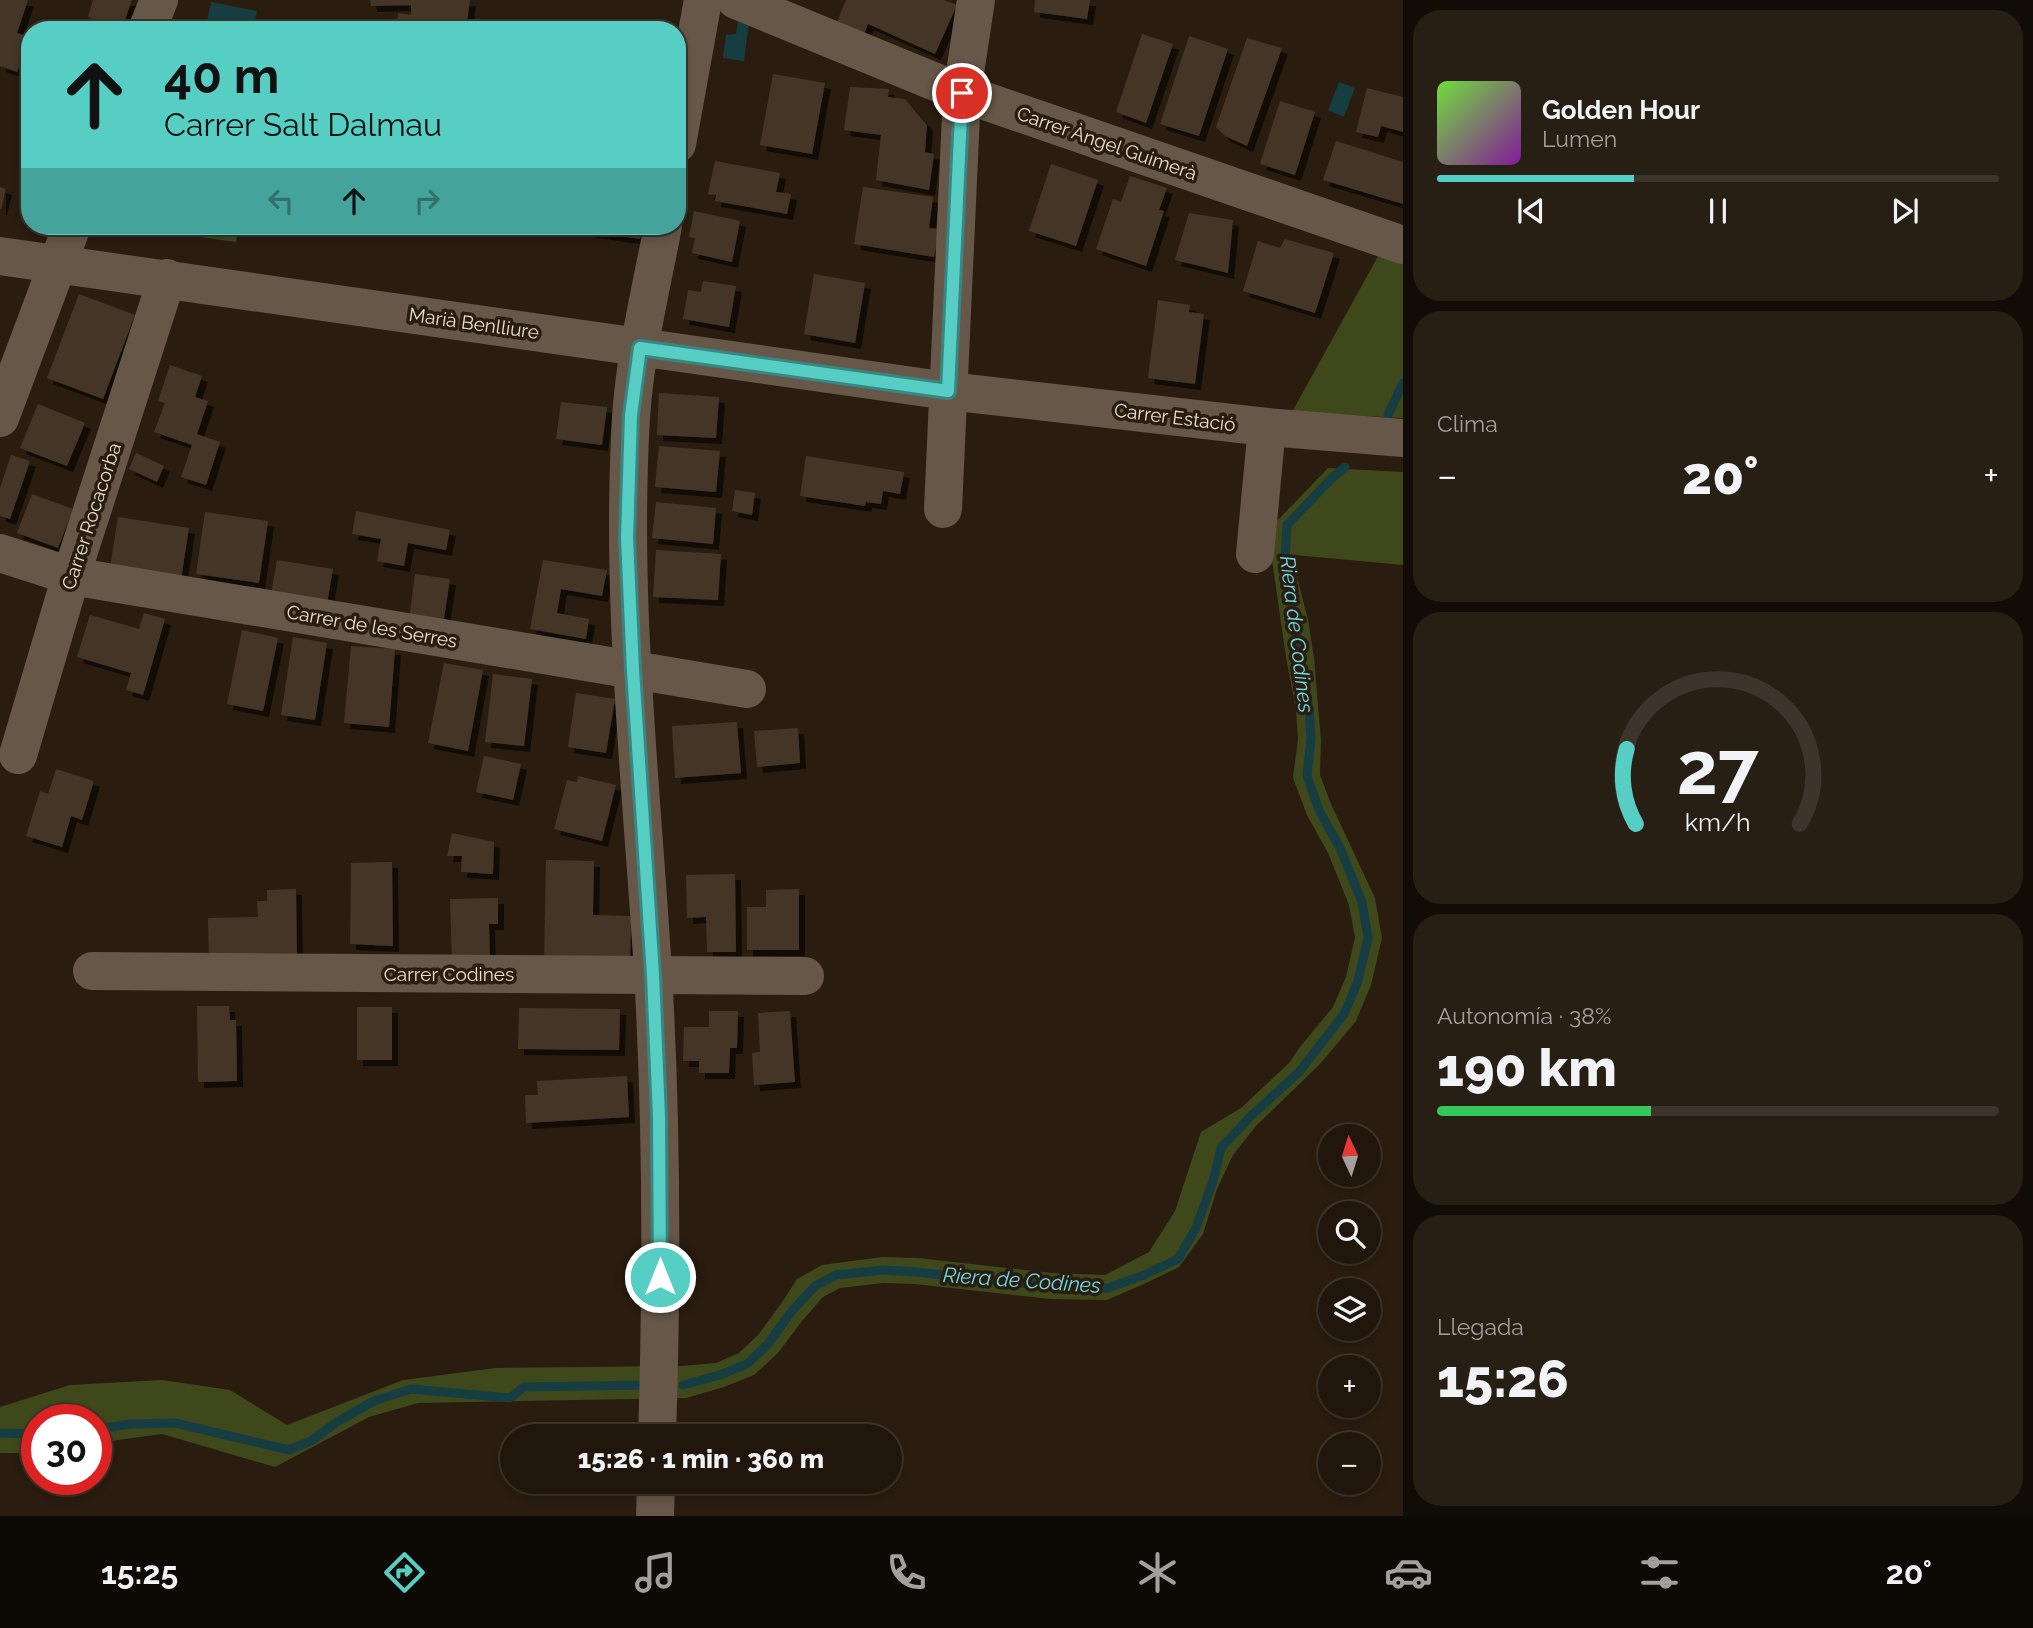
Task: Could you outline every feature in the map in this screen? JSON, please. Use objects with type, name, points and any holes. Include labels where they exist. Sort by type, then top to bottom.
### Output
[{"type":"street","points":[[151,21],[159,0]]},
{"type":"street","points":[[686,94],[703,0]]},
{"type":"street","name":"Carrer Àngel Guimerà","points":[[736,0],[962,93],[1403,245]]},
{"type":"street","points":[[943,509],[962,93],[976,0]]},
{"type":"street","points":[[0,418],[69,235]]},
{"type":"street","points":[[657,1424],[659,1117],[627,538],[631,415],[640,348],[661,235]]},
{"type":"street","name":"Marià Benlliure","points":[[0,256],[948,391]]},
{"type":"street","name":"Carrer Rocacorba","points":[[19,755],[71,576],[167,278]]},
{"type":"street","name":"Carrer Estació","points":[[948,391],[1267,427],[1403,438]]},
{"type":"street","points":[[1255,554],[1267,427]]},
{"type":"street","name":"Carrer de les Serres","points":[[0,553],[71,576],[747,689]]},
{"type":"street","name":"Carrer Codines","points":[[92,971],[806,976]]},
{"type":"street","points":[[654,1516],[655,1494]]},
{"type":"green space","points":[[186,235],[237,235],[236,242]]},
{"type":"green space","points":[[1381,251],[1403,258],[1403,418],[1292,412]]},
{"type":"green space","points":[[1328,468],[1403,472],[1403,565],[1295,555],[1314,658],[1321,741],[1320,775],[1375,898],[1382,938],[1371,985],[1356,1021],[1321,1063],[1256,1126],[1233,1155],[1217,1189],[1203,1234],[1179,1267],[1107,1300],[1050,1299],[915,1284],[883,1283],[840,1288],[823,1297],[778,1353],[754,1375],[724,1387],[686,1398],[418,1403],[369,1417],[275,1467],[162,1434],[112,1441],[112,1404],[21,1404],[21,1453],[0,1453],[0,1407],[70,1385],[162,1380],[230,1390],[287,1425],[403,1380],[496,1368],[681,1366],[716,1363],[739,1353],[758,1335],[797,1279],[822,1265],[882,1257],[918,1258],[1052,1273],[1105,1275],[1149,1252],[1175,1211],[1201,1132],[1241,1108],[1289,1063],[1333,1007],[1346,977],[1355,937],[1349,905],[1328,853],[1307,815],[1293,778],[1298,739],[1296,710],[1272,560],[1277,521]]},
{"type":"water","points":[[211,2],[257,11],[255,21],[207,21]]},
{"type":"water","points":[[738,22],[749,23],[744,61],[723,58],[726,35],[736,34]]},
{"type":"water","points":[[1339,82],[1355,88],[1344,117],[1328,110]]},
{"type":"building","points":[[0,0],[28,0],[17,33],[21,34],[21,60],[17,72],[0,66]]},
{"type":"building","points":[[93,0],[132,0],[124,21],[100,21],[88,17]]},
{"type":"building","points":[[370,0],[470,0],[467,21],[398,21],[398,13],[411,15],[411,5],[371,6]]},
{"type":"building","points":[[846,0],[944,0],[957,5],[935,54],[868,24],[864,34],[837,22]]},
{"type":"building","points":[[1035,0],[1090,0],[1087,19],[1034,12]]},
{"type":"building","points":[[1142,34],[1173,44],[1146,123],[1116,112]]},
{"type":"building","points":[[1189,36],[1228,49],[1199,136],[1160,124]]},
{"type":"building","points":[[1247,38],[1282,48],[1247,146],[1225,136],[1216,127]]},
{"type":"building","points":[[773,74],[825,83],[812,154],[760,145]]},
{"type":"building","points":[[850,87],[889,89],[888,97],[905,99],[927,125],[925,152],[934,154],[929,190],[876,180],[881,135],[844,130]]},
{"type":"building","points":[[1367,88],[1403,97],[1403,132],[1381,126],[1378,137],[1356,132]]},
{"type":"building","points":[[1280,101],[1315,112],[1295,175],[1260,164]]},
{"type":"building","points":[[1336,141],[1403,162],[1403,204],[1323,180]]},
{"type":"building","points":[[715,161],[780,173],[776,192],[791,194],[787,214],[715,201],[716,195],[708,194]]},
{"type":"building","points":[[1051,164],[1098,180],[1076,246],[1029,231]]},
{"type":"building","points":[[1130,176],[1167,188],[1159,210],[1164,211],[1146,266],[1096,249],[1113,199],[1121,202]]},
{"type":"building","points":[[0,187],[6,189],[1,209],[0,209]]},
{"type":"building","points":[[863,187],[933,197],[929,228],[939,229],[934,257],[854,244]]},
{"type":"building","points":[[694,211],[740,221],[732,262],[692,253],[695,238],[689,237]]},
{"type":"building","points":[[1189,213],[1233,220],[1228,273],[1175,260]]},
{"type":"building","points":[[612,235],[641,235],[640,239]]},
{"type":"building","points":[[1285,239],[1334,253],[1315,313],[1243,291],[1258,241],[1280,248]]},
{"type":"building","points":[[814,274],[865,283],[855,343],[804,334]]},
{"type":"building","points":[[703,281],[736,286],[729,327],[683,319],[688,290],[701,292]]},
{"type":"building","points":[[79,294],[135,315],[103,399],[47,378]]},
{"type":"building","points":[[1158,300],[1190,305],[1189,312],[1204,314],[1195,384],[1148,378]]},
{"type":"building","points":[[170,365],[202,376],[195,397],[208,401],[197,434],[220,442],[206,485],[181,477],[192,445],[154,432],[165,403],[158,401]]},
{"type":"building","points":[[659,393],[719,397],[716,438],[657,435]]},
{"type":"building","points":[[561,402],[607,407],[602,445],[556,439]]},
{"type":"building","points":[[38,404],[85,423],[67,466],[20,448]]},
{"type":"building","points":[[659,446],[720,451],[716,492],[655,487]]},
{"type":"building","points":[[136,453],[164,466],[157,482],[129,469]]},
{"type":"building","points":[[11,455],[30,461],[10,519],[0,516],[0,488]]},
{"type":"building","points":[[806,456],[904,472],[900,494],[883,491],[881,504],[866,502],[865,506],[800,496]]},
{"type":"building","points":[[735,490],[755,493],[752,515],[732,511]]},
{"type":"building","points":[[32,494],[73,509],[58,548],[17,533]]},
{"type":"building","points":[[656,502],[716,508],[713,544],[652,538]]},
{"type":"building","points":[[356,511],[450,530],[446,550],[408,543],[404,566],[377,561],[381,539],[352,534]]},
{"type":"building","points":[[205,512],[268,521],[259,583],[196,574]]},
{"type":"building","points":[[118,517],[189,528],[181,579],[110,568]]},
{"type":"building","points":[[656,550],[721,554],[718,600],[653,597]]},
{"type":"building","points":[[277,560],[333,569],[327,604],[271,595]]},
{"type":"building","points":[[543,560],[607,570],[602,596],[561,589],[557,613],[589,619],[586,639],[530,629]]},
{"type":"building","points":[[415,574],[450,579],[443,625],[409,620]]},
{"type":"building","points":[[144,613],[165,619],[143,695],[126,690],[131,673],[77,657],[90,615],[139,629]]},
{"type":"building","points":[[242,630],[278,638],[263,711],[227,704]]},
{"type":"building","points":[[293,637],[327,643],[315,720],[281,715]]},
{"type":"building","points":[[351,646],[395,649],[389,727],[344,723]]},
{"type":"building","points":[[444,663],[483,670],[468,751],[428,743]]},
{"type":"building","points":[[493,674],[532,679],[524,746],[485,742]]},
{"type":"building","points":[[576,693],[615,699],[606,753],[568,747]]},
{"type":"building","points":[[737,722],[741,773],[675,778],[672,726]]},
{"type":"building","points":[[798,728],[800,763],[757,767],[754,731]]},
{"type":"building","points":[[484,756],[521,764],[513,800],[476,792]]},
{"type":"building","points":[[56,769],[94,781],[82,820],[71,816],[62,847],[26,836],[40,791],[48,794]]},
{"type":"building","points":[[578,776],[616,785],[602,841],[554,829],[567,780],[577,782]]},
{"type":"building","points":[[452,833],[494,842],[493,874],[461,872],[462,856],[447,856]]},
{"type":"building","points":[[546,860],[594,861],[593,915],[631,916],[630,966],[544,964]]},
{"type":"building","points":[[392,862],[393,946],[350,944],[351,863]]},
{"type":"building","points":[[735,874],[736,952],[707,952],[706,917],[687,918],[686,875]]},
{"type":"building","points":[[296,889],[297,964],[209,966],[208,918],[258,917],[257,901],[267,901],[267,890]]},
{"type":"building","points":[[799,889],[799,950],[747,950],[747,907],[766,907],[766,890]]},
{"type":"building","points":[[498,898],[498,924],[489,924],[490,963],[452,964],[450,899]]},
{"type":"building","points":[[197,1006],[229,1006],[230,1020],[236,1020],[237,1081],[198,1082]]},
{"type":"building","points":[[357,1007],[392,1007],[392,1060],[357,1060]]},
{"type":"building","points":[[519,1008],[620,1009],[619,1050],[518,1049]]},
{"type":"building","points":[[709,1011],[738,1011],[737,1048],[730,1048],[729,1073],[699,1073],[699,1061],[683,1061],[684,1027],[709,1027]]},
{"type":"building","points":[[790,1011],[795,1082],[754,1085],[752,1053],[760,1052],[758,1013]]},
{"type":"building","points":[[627,1076],[629,1117],[526,1123],[525,1095],[538,1095],[537,1081]]},
{"type":"waterway","name":"Riera de Codines","points":[[1388,415],[1403,383]]},
{"type":"waterway","name":"Riera de Codines","points":[[683,1385],[747,1364],[768,1344],[791,1312],[815,1286],[836,1275],[883,1270],[1005,1282],[1108,1288],[1178,1259],[1196,1228],[1213,1181],[1221,1148],[1299,1072],[1344,1014],[1358,981],[1368,938],[1362,902],[1340,848],[1319,810],[1307,776],[1311,739],[1309,708],[1285,562],[1287,525],[1345,467]]},
{"type":"waterway","name":"Riera de Codines","points":[[112,1427],[175,1423],[289,1450],[311,1441],[337,1422],[374,1401],[411,1389],[510,1398],[524,1387],[646,1385]]},
{"type":"waterway","name":"Riera de Codines","points":[[0,1433],[21,1434]]},
{"type":"route","points":[[660,1277],[659,1117],[653,975],[627,538],[631,415],[640,348],[948,391],[962,93]]}]
